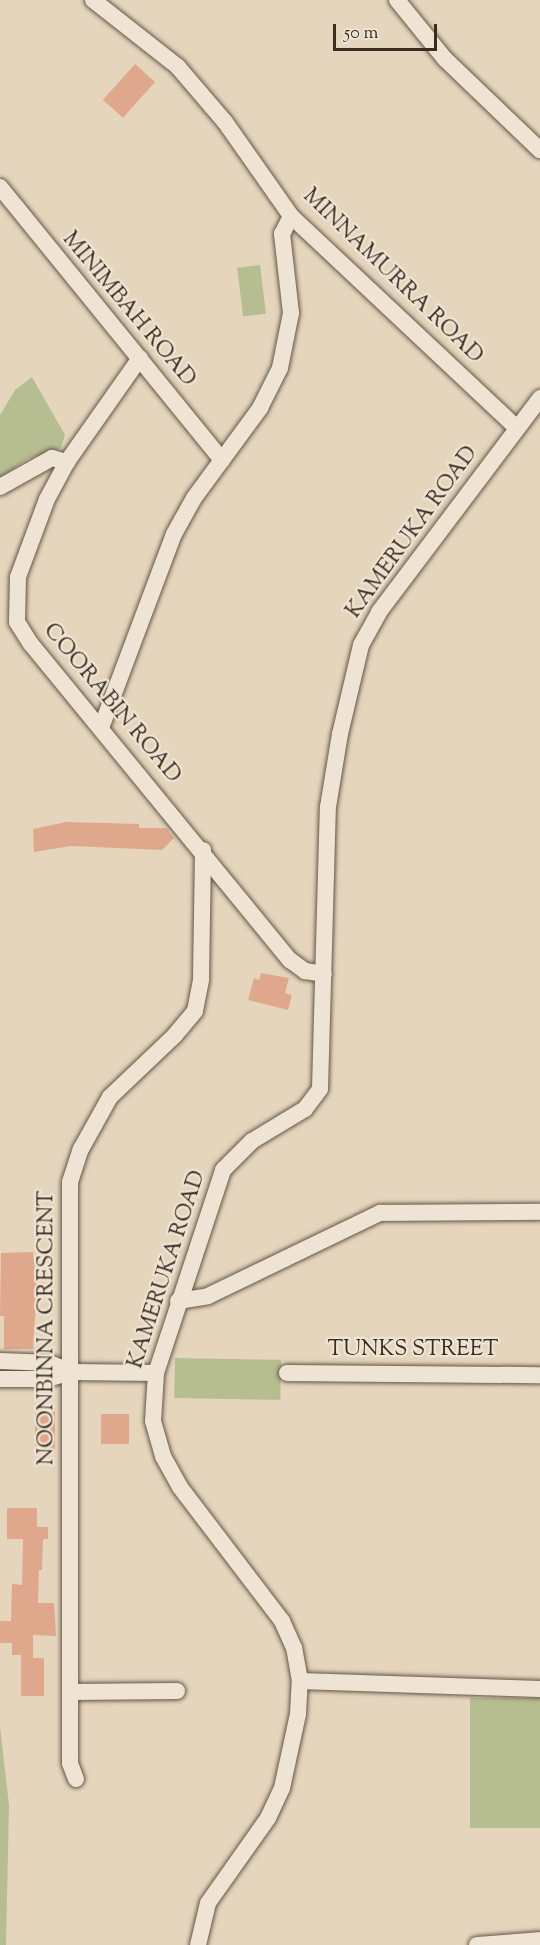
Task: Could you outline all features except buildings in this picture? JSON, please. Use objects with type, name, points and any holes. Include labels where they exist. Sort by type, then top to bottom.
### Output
[{"type":"street","name":"MINNAMURRA ROAD","points":[[93,0],[178,67],[225,122],[291,216],[517,428]]},
{"type":"street","points":[[400,1],[445,58],[540,150]]},
{"type":"street","name":"MINIMBAH ROAD","points":[[0,187],[222,460]]},
{"type":"street","points":[[101,728],[174,534],[222,460],[260,408],[280,369],[291,313],[282,234],[291,216]]},
{"type":"street","name":"COORABIN ROAD","points":[[140,358],[67,462],[27,548],[16,586],[15,613],[25,637],[203,850],[295,965],[305,971],[324,974]]},
{"type":"street","name":"KAMERUKA ROAD","points":[[198,1945],[208,1904],[268,1818],[282,1788],[298,1713],[300,1681],[294,1648],[282,1621],[180,1487],[163,1455],[153,1422],[156,1373],[223,1170],[240,1149],[305,1109],[320,1089],[328,807],[340,734],[361,645],[379,612],[540,398]]},
{"type":"street","points":[[0,487],[52,458],[67,462]]},
{"type":"street","name":"NOONBINNA CRESCENT","points":[[76,1779],[70,1762],[70,1182],[81,1149],[110,1097],[195,1011],[201,979],[203,850]]},
{"type":"street","points":[[178,1301],[208,1296],[380,1213],[540,1212]]},
{"type":"street","points":[[0,1361],[49,1363],[71,1372]]},
{"type":"street","points":[[0,1379],[47,1379],[71,1372],[156,1373]]},
{"type":"street","name":"TUNKS STREET","points":[[286,1373],[540,1374]]},
{"type":"street","points":[[300,1681],[540,1689]]},
{"type":"street","points":[[70,1692],[177,1691]]},
{"type":"street","points":[[477,1945],[540,1940]]},
{"type":"green space","points":[[260,265],[266,314],[243,316],[237,268]]},
{"type":"green space","points":[[32,377],[65,435],[61,448],[27,459],[0,478],[0,415],[15,390]]},
{"type":"green space","points":[[175,1358],[281,1360],[280,1400],[174,1398]]},
{"type":"green space","points":[[470,1698],[540,1698],[540,1828],[470,1828]]},
{"type":"green space","points":[[0,1727],[9,1805],[6,1945],[0,1945]]}]
